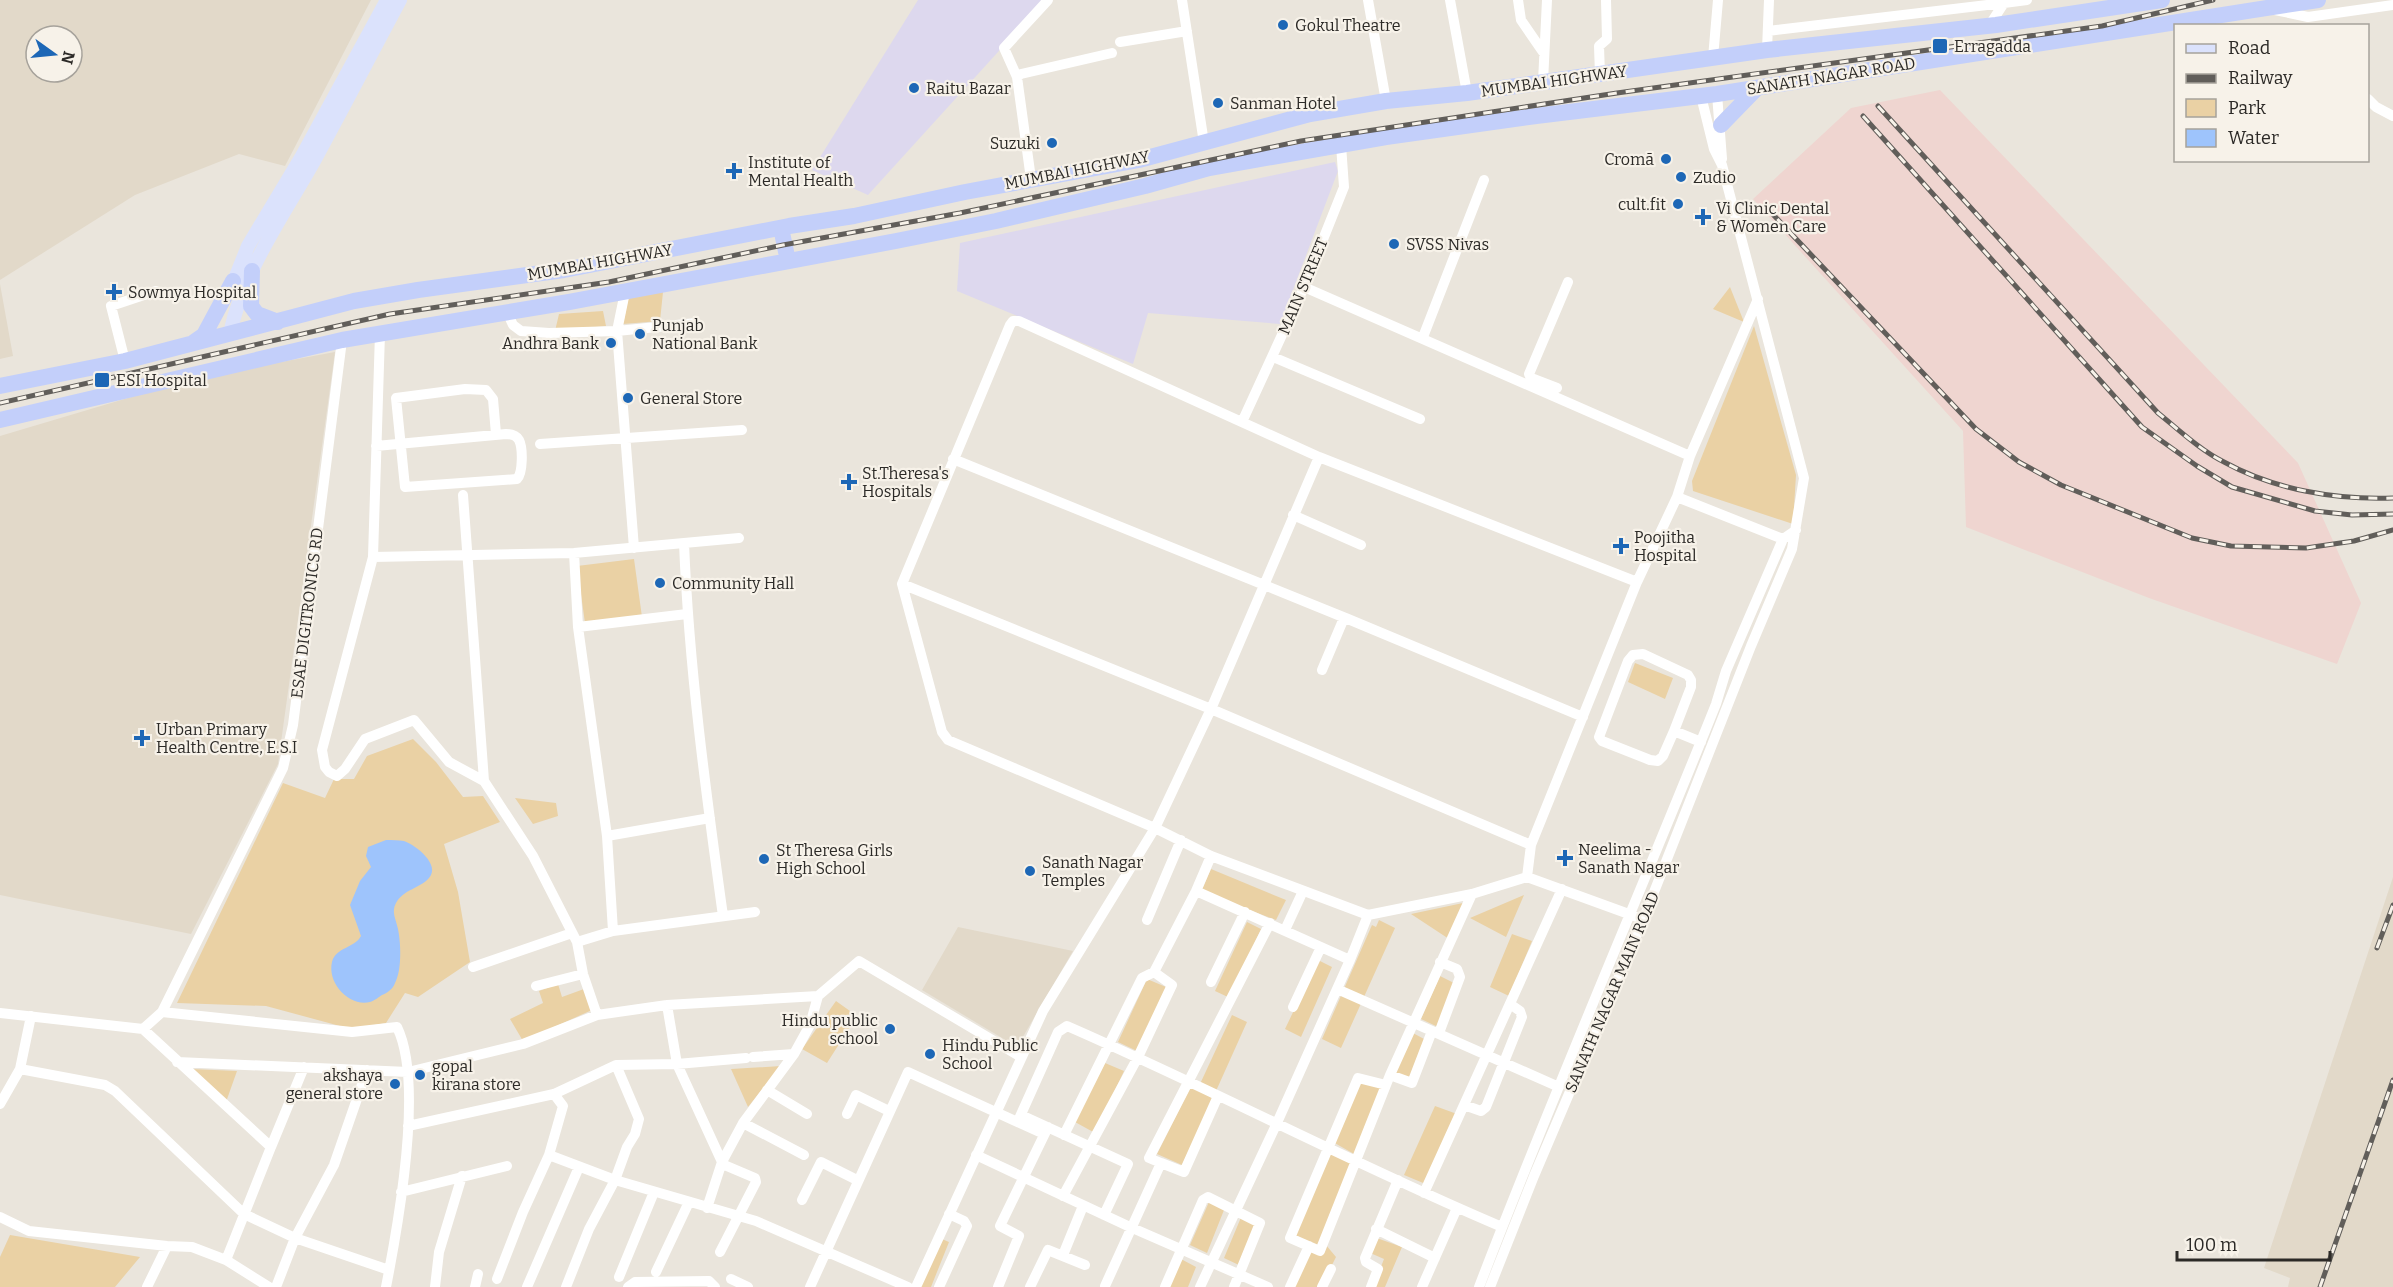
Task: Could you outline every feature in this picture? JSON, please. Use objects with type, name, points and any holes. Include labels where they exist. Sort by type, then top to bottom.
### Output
[{"type":"highway","points":[[2150,26],[2154,1]]},
{"type":"highway","name":"MUMBAI HIGHWAY","points":[[0,386],[125,361],[354,301],[564,270],[854,216],[1031,179],[1139,160],[1310,114],[1386,101],[1467,93],[1767,50],[1989,26],[2154,1]]},
{"type":"highway","name":"SANATH NAGAR ROAD","points":[[1709,95],[2265,8],[2312,11]]},
{"type":"highway","points":[[2069,14],[2073,38]]},
{"type":"highway","points":[[1721,125],[1757,88]]},
{"type":"highway","name":"MUMBAI HIGHWAY","points":[[0,420],[342,340],[625,291],[996,221],[1145,186],[1209,168],[1341,145],[1528,117],[1709,95]]},
{"type":"highway","points":[[1139,160],[1145,186]]},
{"type":"highway","points":[[781,228],[788,261]]},
{"type":"highway","points":[[252,271],[251,306],[257,314],[278,322]]},
{"type":"highway","points":[[191,344],[204,335],[233,281]]},
{"type":"main road","points":[[212,338],[249,246],[302,156],[387,0]]},
{"type":"main road","points":[[230,333],[234,316],[252,271],[400,0]]},
{"type":"street","points":[[1031,179],[1017,77],[1004,48],[1048,0]]},
{"type":"street","points":[[1182,0],[1204,143]]},
{"type":"street","points":[[1368,0],[1386,101]]},
{"type":"street","points":[[1450,0],[1467,93]]},
{"type":"street","points":[[1518,0],[1521,20],[1544,52]]},
{"type":"street","points":[[1543,82],[1547,0]]},
{"type":"street","points":[[1600,75],[1599,45],[1607,39],[1606,0]]},
{"type":"street","points":[[1713,58],[1718,0]]},
{"type":"street","points":[[1767,50],[1769,0]]},
{"type":"street","points":[[1768,31],[2026,0]]},
{"type":"street","points":[[1989,26],[1999,2]]},
{"type":"street","points":[[2312,11],[2393,4]]},
{"type":"street","points":[[1120,42],[1187,31]]},
{"type":"street","points":[[1017,77],[1021,74],[1112,53]]},
{"type":"street","points":[[1709,95],[1721,125],[1722,165]]},
{"type":"street","points":[[1709,95],[1714,149],[1722,165]]},
{"type":"street","points":[[2369,101],[2393,116]]},
{"type":"street","name":"MAIN STREET","points":[[1242,422],[1304,287],[1344,187],[1341,145]]},
{"type":"street","name":"SANATH NAGAR MAIN ROAD","points":[[1490,1287],[1534,1176],[1643,920],[1751,646],[1792,549],[1796,530],[1804,478],[1722,165]]},
{"type":"street","points":[[1423,338],[1484,180]]},
{"type":"street","points":[[1548,388],[1531,378],[1529,374],[1568,282]]},
{"type":"street","points":[[1304,287],[1548,388],[1690,456]]},
{"type":"street","points":[[125,361],[111,306],[156,291]]},
{"type":"street","points":[[625,291],[617,331],[634,548]]},
{"type":"street","points":[[1527,877],[1531,845],[1637,582],[1677,497],[1690,456],[1758,299]]},
{"type":"street","points":[[507,312],[513,325],[521,331],[549,333],[617,331],[696,323]]},
{"type":"street","points":[[1637,582],[1552,551],[1319,457],[1019,321],[1013,321],[902,584],[944,737],[1155,828],[1212,856],[1368,915],[1472,894],[1527,877],[1643,920]]},
{"type":"street","points":[[380,333],[373,557],[322,750],[325,766],[333,775],[338,776],[365,738],[414,720],[449,762],[484,782],[533,856],[575,937],[583,974],[597,1015]]},
{"type":"street","name":"ESAE DIGITRONICS RD","points":[[143,1029],[162,1012],[283,768],[293,725],[342,340]]},
{"type":"street","points":[[1273,357],[1420,419]]},
{"type":"street","points":[[378,400],[465,389],[486,390],[493,399],[496,434]]},
{"type":"street","points":[[376,446],[401,444],[496,434],[513,435],[519,441],[522,470],[517,479],[405,486],[401,444],[396,398]]},
{"type":"street","points":[[540,444],[742,430]]},
{"type":"street","points":[[916,1287],[1043,1011],[1155,828],[1211,709],[1319,457]]},
{"type":"street","points":[[953,459],[1264,584],[1583,717]]},
{"type":"street","points":[[463,495],[484,782]]},
{"type":"street","points":[[1677,497],[1784,539]]},
{"type":"street","points":[[1293,515],[1361,545]]},
{"type":"street","points":[[1479,1287],[1701,742],[1726,671],[1784,539],[1796,530]]},
{"type":"street","points":[[373,557],[574,553],[739,538]]},
{"type":"street","points":[[684,543],[687,614],[723,916]]},
{"type":"street","points":[[574,553],[578,627],[607,836],[614,931]]},
{"type":"street","points":[[902,584],[1211,709],[1531,845]]},
{"type":"street","points":[[578,627],[687,614]]},
{"type":"street","points":[[1322,670],[1344,618]]},
{"type":"street","points":[[1643,654],[1688,675],[1691,680],[1691,687],[1674,731],[1664,756],[1658,761],[1602,741],[1599,737],[1628,661],[1633,655],[1643,654]]},
{"type":"street","points":[[1674,731],[1701,742]]},
{"type":"street","points":[[607,836],[710,818]]},
{"type":"street","points":[[1147,920],[1181,840]]},
{"type":"street","points":[[1064,1135],[1142,978],[1154,972],[1212,856]]},
{"type":"street","points":[[1424,1193],[1562,889]]},
{"type":"street","points":[[1196,891],[1350,960]]},
{"type":"street","points":[[1285,930],[1303,891]]},
{"type":"street","points":[[1440,962],[1457,969],[1460,977],[1412,1083],[1388,1080],[1358,1078],[1290,1238],[1320,1251],[1388,1080],[1440,962],[1472,894]]},
{"type":"street","points":[[473,967],[575,937],[755,912]]},
{"type":"street","points":[[1211,982],[1245,912]]},
{"type":"street","points":[[1200,1287],[1276,1125],[1368,915]]},
{"type":"street","points":[[1218,1096],[1184,1172],[1149,1158],[1270,923]]},
{"type":"street","points":[[1293,1007],[1321,947]]},
{"type":"street","points":[[707,1208],[722,1163],[743,1123],[794,1054],[810,1025],[818,996],[861,961],[1021,1057]]},
{"type":"street","points":[[1063,1196],[1138,1057],[1172,985],[1154,972]]},
{"type":"street","points":[[536,986],[583,974]]},
{"type":"street","points":[[1337,989],[1559,1087]]},
{"type":"street","points":[[177,1062],[408,1072],[523,1044],[597,1015],[667,1005],[818,996]]},
{"type":"street","points":[[1464,1105],[1481,1111],[1486,1107],[1522,1017],[1520,1011],[1510,1004]]},
{"type":"street","points":[[667,1005],[677,1064],[722,1163],[756,1180],[720,1252]]},
{"type":"street","points":[[162,1012],[352,1032],[397,1027],[408,1072],[408,1126],[401,1192],[386,1287]]},
{"type":"street","points":[[0,1013],[143,1029],[271,1147]]},
{"type":"street","points":[[0,1104],[20,1069],[32,1016]]},
{"type":"street","points":[[1019,1118],[1058,1032],[1067,1026],[1188,1080],[1276,1125],[1502,1227]]},
{"type":"street","points":[[408,1126],[554,1094],[616,1065],[677,1064],[794,1054]]},
{"type":"street","points":[[566,1287],[589,1229],[615,1180],[627,1147],[635,1134],[639,1119],[616,1065]]},
{"type":"street","points":[[226,1260],[304,1067]]},
{"type":"street","points":[[20,1069],[105,1085],[115,1091],[244,1214],[295,1238],[389,1270]]},
{"type":"street","points":[[276,1287],[295,1238],[334,1165],[367,1070]]},
{"type":"street","points":[[810,1287],[908,1072],[996,1111],[1019,1118],[1046,1131],[1064,1135],[1128,1164],[1104,1215]]},
{"type":"street","points":[[767,1090],[807,1114]]},
{"type":"street","points":[[497,1279],[523,1212],[549,1155],[563,1106],[554,1094]]},
{"type":"street","points":[[847,1114],[856,1095],[889,1111]]},
{"type":"street","points":[[743,1123],[804,1155]]},
{"type":"street","points":[[998,1287],[1019,1236],[1000,1226],[1046,1131]]},
{"type":"street","points":[[549,1155],[615,1180],[756,1221],[908,1287]]},
{"type":"street","points":[[976,1155],[1083,1206],[1268,1287]]},
{"type":"street","points":[[802,1200],[821,1162],[857,1180]]},
{"type":"street","points":[[1102,1287],[1161,1163]]},
{"type":"street","points":[[401,1192],[507,1166]]},
{"type":"street","points":[[527,1287],[579,1167]]},
{"type":"street","points":[[435,1287],[439,1252],[462,1176]]},
{"type":"street","points":[[1371,1287],[1378,1269],[1366,1262],[1365,1258],[1398,1180]]},
{"type":"street","points":[[619,1277],[654,1192]]},
{"type":"street","points":[[1165,1287],[1205,1197],[1260,1223],[1234,1287]]},
{"type":"street","points":[[656,1272],[689,1202]]},
{"type":"street","points":[[1063,1255],[1083,1206]]},
{"type":"street","points":[[1422,1287],[1457,1208]]},
{"type":"street","points":[[939,1287],[967,1226],[964,1221],[949,1214]]},
{"type":"street","points":[[1,1219],[29,1231],[192,1247],[226,1260],[269,1287]]},
{"type":"street","points":[[1376,1229],[1436,1258]]},
{"type":"street","points":[[147,1287],[166,1246]]},
{"type":"street","points":[[1290,1287],[1309,1246]]},
{"type":"street","points":[[1030,1287],[1047,1252],[1051,1250],[1084,1265]]},
{"type":"street","points":[[1322,1287],[1331,1269]]},
{"type":"street","points":[[475,1287],[478,1274]]},
{"type":"street","points":[[731,1279],[748,1287]]},
{"type":"street","points":[[628,1287],[635,1282],[709,1281],[715,1287]]},
{"type":"shaded area","points":[[0,0],[371,0],[285,166],[239,154],[135,195],[0,280]]},
{"type":"shaded area","name":"Raitu Bazar","points":[[918,0],[1041,0],[1039,7],[868,195],[812,170]]},
{"type":"shaded area","points":[[1940,90],[2298,463],[2361,603],[2337,664],[2149,598],[1966,527],[1963,431],[1753,199],[1851,108]]},
{"type":"shaded area","points":[[1335,162],[1338,171],[1280,324],[1148,313],[1133,364],[957,291],[960,243]]},
{"type":"shaded area","points":[[0,284],[13,356],[0,359]]},
{"type":"shaded area","name":"ESI Hospital","points":[[335,352],[278,764],[191,934],[0,895],[0,436],[195,378]]},
{"type":"shaded area","points":[[2393,877],[2393,1287],[2288,1287],[2290,1278],[2264,1268]]},
{"type":"shaded area","points":[[958,927],[1073,951],[1017,1047],[922,990]]},
{"type":"green space","points":[[1730,287],[1744,322],[1713,309]]},
{"type":"green space","points":[[663,292],[660,321],[623,324],[629,295]]},
{"type":"green space","points":[[603,311],[606,326],[555,331],[559,314]]},
{"type":"green space","points":[[1754,326],[1796,475],[1793,524],[1693,491],[1692,481]]},
{"type":"green space","points":[[634,559],[642,617],[585,623],[577,566]]},
{"type":"green space","points":[[1635,663],[1673,678],[1665,699],[1628,682]]},
{"type":"green space","points":[[413,739],[436,762],[463,797],[483,796],[500,822],[444,844],[458,892],[470,962],[418,997],[405,993],[386,1023],[351,1029],[266,1006],[177,1003],[283,783],[325,798],[334,779],[354,779],[367,756]]},
{"type":"green space","points":[[515,798],[556,803],[558,816],[533,824]]},
{"type":"green space","points":[[1211,869],[1286,900],[1276,920],[1201,892]]},
{"type":"green space","points":[[1524,895],[1506,937],[1470,918]]},
{"type":"green space","points":[[1463,903],[1449,939],[1411,914]]},
{"type":"green space","points":[[1379,920],[1395,928],[1341,1048],[1322,1039],[1372,925],[1376,927]]},
{"type":"green space","points":[[1247,922],[1261,929],[1230,998],[1215,991]]},
{"type":"green space","points":[[1512,934],[1532,941],[1509,996],[1490,987]]},
{"type":"green space","points":[[1318,960],[1332,967],[1301,1037],[1285,1029]]},
{"type":"green space","points":[[1440,976],[1456,984],[1438,1027],[1421,1019]]},
{"type":"green space","points":[[1147,979],[1166,987],[1137,1051],[1118,1042]]},
{"type":"green space","points":[[558,984],[562,997],[584,989],[592,1010],[523,1041],[510,1019],[543,1003],[539,991]]},
{"type":"green space","points":[[836,1001],[857,1016],[827,1063],[802,1049]]},
{"type":"green space","points":[[1232,1015],[1247,1022],[1216,1091],[1200,1084]]},
{"type":"green space","points":[[1411,1032],[1426,1040],[1409,1083],[1392,1075]]},
{"type":"green space","points":[[1105,1063],[1124,1071],[1095,1133],[1075,1122]]},
{"type":"green space","points":[[781,1066],[748,1107],[731,1069]]},
{"type":"green space","points":[[191,1069],[237,1071],[226,1102]]},
{"type":"green space","points":[[1359,1078],[1384,1088],[1354,1154],[1333,1142]]},
{"type":"green space","points":[[1191,1086],[1214,1099],[1182,1165],[1157,1154]]},
{"type":"green space","points":[[1435,1106],[1457,1114],[1428,1185],[1404,1175]]},
{"type":"green space","points":[[1329,1152],[1354,1164],[1319,1249],[1294,1234]]},
{"type":"green space","points":[[1209,1202],[1224,1210],[1207,1253],[1190,1245]]},
{"type":"green space","points":[[1242,1215],[1258,1223],[1241,1266],[1224,1258]]},
{"type":"green space","points":[[10,1235],[140,1257],[115,1287],[0,1287],[0,1257]]},
{"type":"green space","points":[[1371,1236],[1402,1247],[1385,1287],[1373,1287],[1384,1259],[1368,1252]]},
{"type":"green space","points":[[942,1239],[949,1242],[931,1287],[919,1287]]},
{"type":"green space","points":[[1326,1245],[1336,1257],[1321,1287],[1292,1287],[1309,1248]]},
{"type":"green space","points":[[1181,1259],[1196,1267],[1188,1287],[1168,1287]]},
{"type":"water","points":[[386,840],[404,841],[415,847],[430,862],[432,873],[425,882],[403,895],[396,903],[394,913],[399,935],[400,957],[399,971],[394,985],[388,992],[373,1001],[362,1003],[354,1001],[341,992],[333,978],[332,962],[337,953],[361,936],[350,905],[360,881],[371,867],[366,856],[368,847]]},
{"type":"railway","points":[[0,403],[390,314],[609,282],[783,245],[960,213],[1301,141],[1617,93],[2102,26],[2213,0]]},
{"type":"railway","points":[[1878,106],[2158,413],[2198,446],[2244,472],[2285,486],[2328,495],[2393,498]]},
{"type":"railway","points":[[1863,116],[2142,427],[2197,466],[2232,487],[2315,511],[2352,515],[2393,514]]},
{"type":"railway","points":[[1765,206],[1976,429],[2019,462],[2061,485],[2192,538],[2231,546],[2306,548],[2354,541],[2393,530]]},
{"type":"railway","points":[[2377,948],[2393,905]]},
{"type":"railway","points":[[2320,1287],[2393,1080]]},
{"type":"place","name":"Gokul Theatre","points":[[1283,25]]},
{"type":"place","name":"Erragadda","points":[[1940,46]]},
{"type":"place","name":"Raitu Bazar","points":[[914,88]]},
{"type":"place","name":"Sanman Hotel","points":[[1218,103]]},
{"type":"place","name":"Suzuki","points":[[1052,143]]},
{"type":"place","name":"Cromā","points":[[1666,159]]},
{"type":"place","name":"Institute of Mental Health","points":[[734,171]]},
{"type":"place","name":"Zudio","points":[[1681,177]]},
{"type":"place","name":"cult.fit","points":[[1678,204]]},
{"type":"place","name":"Vi Clinic Dental & Women Care","points":[[1703,217]]},
{"type":"place","name":"SVSS Nivas","points":[[1394,244]]},
{"type":"place","name":"Sowmya Hospital","points":[[114,292]]},
{"type":"place","name":"Punjab National Bank","points":[[640,334]]},
{"type":"place","name":"Andhra Bank","points":[[611,343]]},
{"type":"place","name":"ESI Hospital","points":[[102,380]]},
{"type":"place","name":"General Store","points":[[628,398]]},
{"type":"place","name":"St.Theresa's Hospitals","points":[[849,482]]},
{"type":"place","name":"Poojitha Hospital","points":[[1621,546]]},
{"type":"place","name":"Community Hall","points":[[660,583]]},
{"type":"place","name":"Urban Primary Health Centre, E.S.I","points":[[142,738]]},
{"type":"place","name":"Neelima - Sanath Nagar","points":[[1565,858]]},
{"type":"place","name":"St Theresa Girls High School","points":[[764,859]]},
{"type":"place","name":"Sanath Nagar Temples","points":[[1030,871]]},
{"type":"place","name":"Hindu public school","points":[[890,1029]]},
{"type":"place","name":"Hindu Public School","points":[[930,1054]]},
{"type":"place","name":"gopal kirana store","points":[[420,1075]]},
{"type":"place","name":"akshaya general store","points":[[395,1084]]}]
